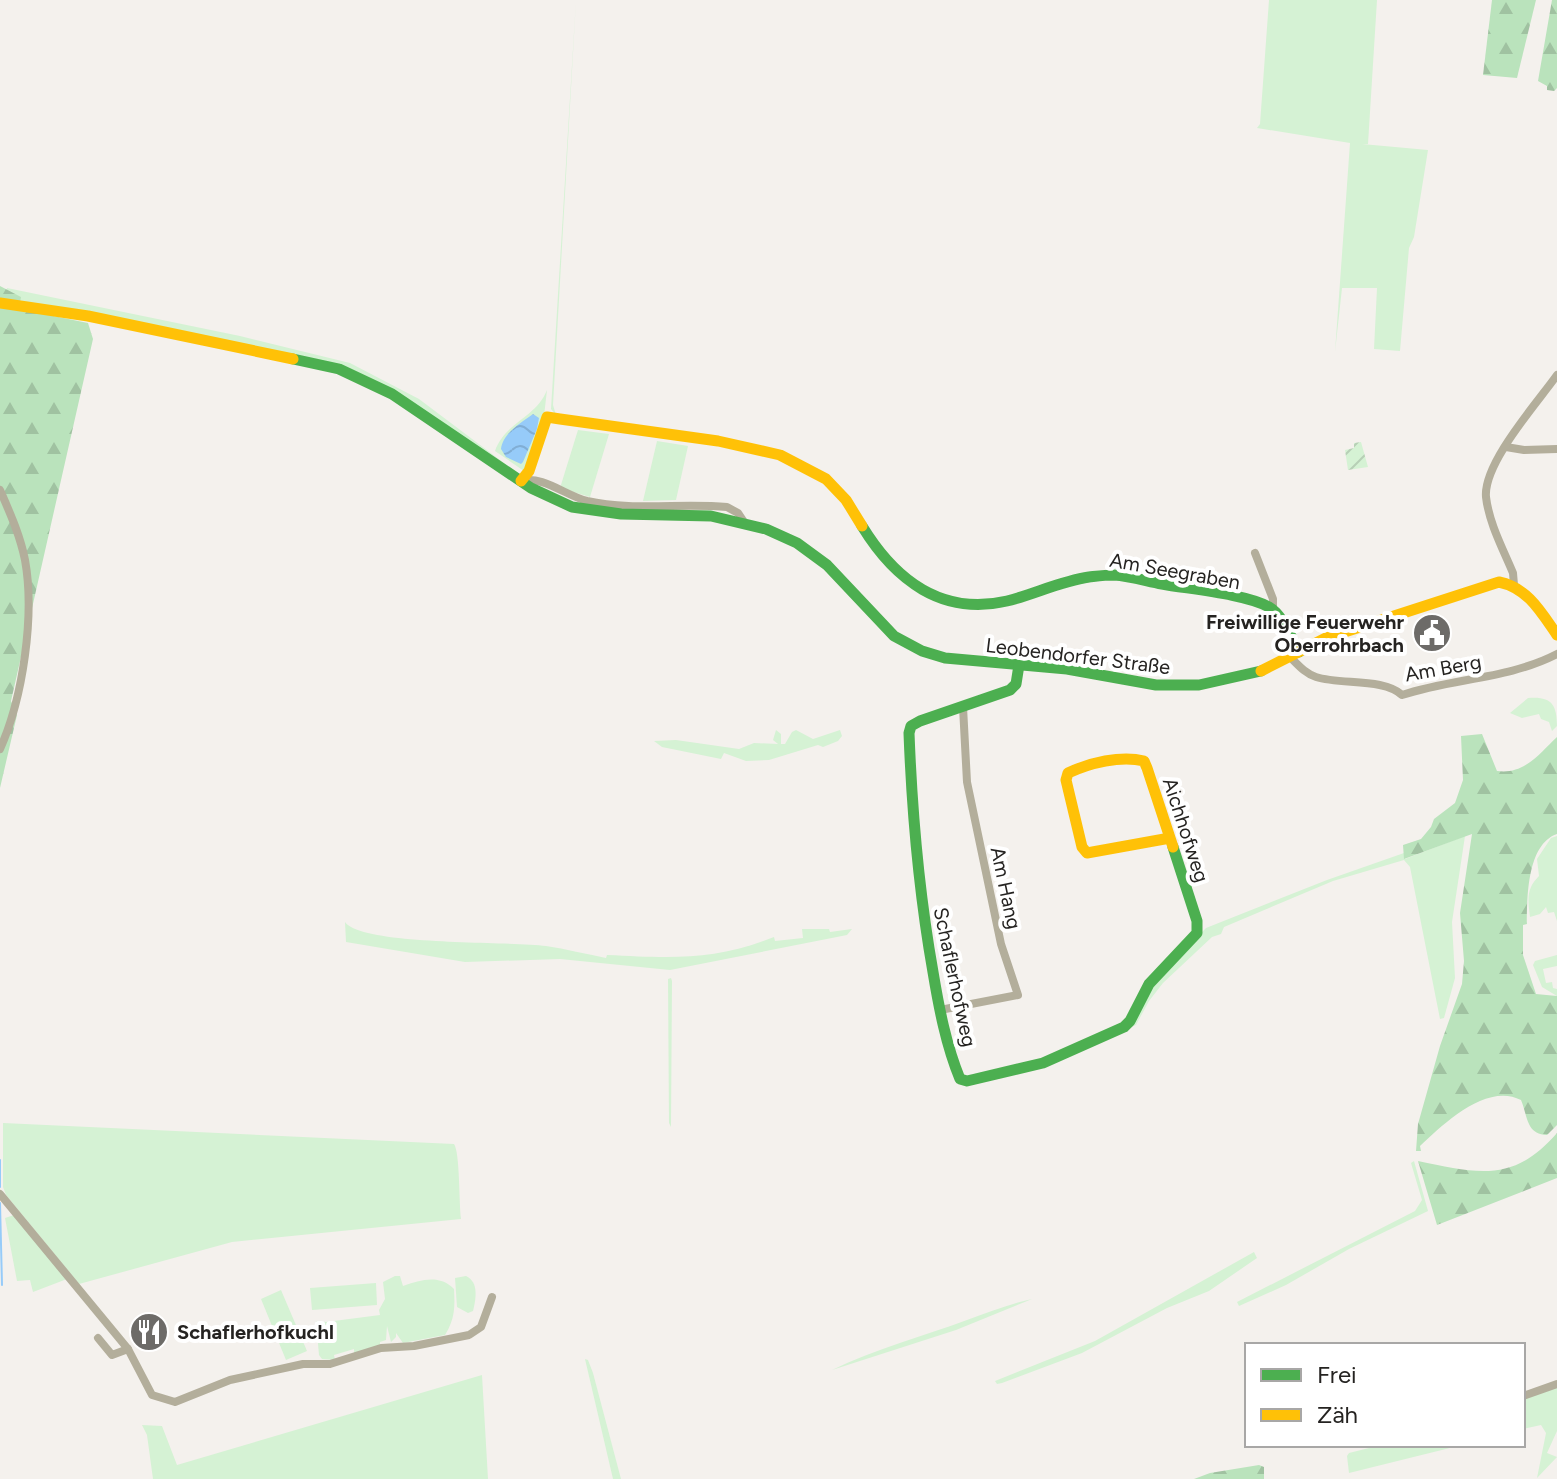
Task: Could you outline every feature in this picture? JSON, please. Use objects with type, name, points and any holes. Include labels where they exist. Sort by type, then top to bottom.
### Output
[{"type":"street","name":"Leobendorfer Straße","points":[[0,303],[88,316],[339,369],[392,394],[551,500],[582,510],[621,514],[711,516],[744,522],[782,535],[820,559],[884,627],[908,644],[945,658],[1067,669],[1150,685],[1182,686],[1250,674],[1326,638],[1491,583],[1514,585]]},
{"type":"street","points":[[1557,375],[1506,447],[1491,473],[1486,492],[1492,520],[1513,573],[1514,585],[1531,599],[1557,635]]},
{"type":"street","name":"Am Seegraben","points":[[521,481],[529,471],[547,417],[731,443],[769,451],[820,474],[847,500],[877,550],[910,582],[941,598],[976,606],[1017,598],[1065,581],[1109,575],[1215,594],[1273,609]]},
{"type":"street","points":[[1506,447],[1557,449]]},
{"type":"street","points":[[0,490],[14,522],[25,560],[29,600],[15,712],[0,749]]},
{"type":"street","points":[[1255,553],[1273,599],[1273,609],[1295,655]]},
{"type":"street","name":"Am Berg","points":[[1295,655],[1313,676],[1392,688],[1402,695],[1487,677],[1557,654]]},
{"type":"street","points":[[963,707],[1014,687],[1019,665]]},
{"type":"street","name":"Schaflerhofweg","points":[[963,707],[911,726],[909,736],[920,899],[940,1010],[962,1081],[1043,1063],[1128,1024],[1149,984],[1191,942],[1199,928]]},
{"type":"street","name":"Am Hang","points":[[940,1010],[1018,995],[1001,944],[967,782],[963,707]]},
{"type":"street","name":"Aichhofweg","points":[[1170,838],[1087,853],[1082,847],[1066,780],[1068,773],[1078,767],[1142,759],[1147,768],[1170,838],[1199,928]]},
{"type":"street","points":[[0,1194],[128,1349],[152,1395],[175,1402],[230,1380],[303,1364],[330,1364],[381,1348],[414,1346],[469,1335],[481,1327],[492,1297]]},
{"type":"street","points":[[98,1338],[112,1355],[128,1349]]},
{"type":"street","points":[[1525,1395],[1557,1384]]},
{"type":"green space","points":[[576,0],[553,405],[556,415],[551,409]]},
{"type":"green space","points":[[1269,0],[1377,0],[1368,144],[1362,144],[1428,150],[1414,237],[1409,248],[1400,351],[1374,349],[1377,288],[1342,288],[1335,352],[1350,143],[1257,128],[1260,124]]},
{"type":"green space","points":[[1492,0],[1536,0],[1517,78],[1483,75]]},
{"type":"green space","points":[[1552,0],[1557,0],[1557,88],[1554,91],[1547,90],[1547,86],[1538,81]]},
{"type":"green space","points":[[0,286],[21,297],[19,309],[88,323],[93,339],[11,701],[17,715],[0,788]]},
{"type":"green space","points":[[7,288],[240,336],[350,363],[419,399],[520,475],[374,380],[0,296],[20,297],[7,291]]},
{"type":"green space","points":[[547,390],[544,416],[524,471],[495,451],[506,433],[536,407]]},
{"type":"green space","points":[[578,430],[609,434],[590,497],[560,488]]},
{"type":"green space","points":[[657,441],[688,446],[676,500],[643,501]]},
{"type":"green space","points":[[1361,442],[1368,467],[1348,470],[1345,450]]},
{"type":"green space","points":[[1528,698],[1542,698],[1554,707],[1557,726],[1552,731],[1549,722],[1541,719],[1539,714],[1522,718],[1510,713]]},
{"type":"green space","points":[[776,730],[781,734],[781,744],[785,744],[796,730],[813,739],[840,730],[842,736],[823,747],[818,745],[769,760],[746,761],[724,753],[721,759],[662,747],[654,741],[676,740],[739,749],[754,743],[778,744],[773,740]]},
{"type":"green space","points":[[1482,734],[1497,771],[1515,770],[1523,766],[1557,737],[1557,834],[1547,840],[1534,860],[1527,924],[1523,925],[1523,955],[1536,994],[1557,996],[1557,1125],[1547,1135],[1535,1132],[1521,1100],[1494,1096],[1453,1117],[1420,1146],[1421,1151],[1416,1151],[1418,1124],[1462,984],[1464,961],[1460,913],[1472,834],[1404,859],[1403,845],[1421,839],[1434,819],[1455,803],[1463,780],[1461,736]]},
{"type":"green space","points":[[1465,836],[1452,922],[1455,978],[1444,1018],[1440,1019],[1410,867],[1404,860],[1333,881],[1224,927],[1221,934],[1212,937],[1163,983],[1136,1025],[1072,1054],[1126,1029],[1147,990],[1206,928],[1327,880],[1404,853],[1405,859]]},
{"type":"green space","points":[[1557,836],[1557,921],[1554,912],[1548,913],[1546,907],[1540,914],[1530,917],[1529,895],[1539,876],[1537,859],[1551,838]]},
{"type":"green space","points":[[345,922],[357,930],[406,939],[546,946],[606,958],[607,955],[673,957],[712,954],[774,937],[775,941],[803,938],[802,929],[829,929],[830,932],[852,929],[847,935],[670,970],[560,959],[465,962],[346,942]]},
{"type":"green space","points":[[1557,955],[1557,966],[1543,969],[1546,983],[1552,982],[1557,996],[1542,987],[1533,965],[1535,961]]},
{"type":"green space","points":[[668,979],[672,981],[671,1127]]},
{"type":"green space","points":[[3,1123],[454,1144],[461,1219],[232,1242],[79,1284],[6,1195],[3,1187]]},
{"type":"green space","points":[[1557,1133],[1557,1178],[1437,1225],[1418,1161],[1458,1169],[1493,1171],[1525,1161]]},
{"type":"green space","points":[[1414,1161],[1428,1211],[1239,1306],[1237,1302],[1415,1211],[1422,1200],[1411,1163]]},
{"type":"green space","points":[[14,1215],[67,1279],[33,1292],[30,1280],[17,1281],[5,1218]]},
{"type":"green space","points":[[1254,1252],[1257,1258],[1209,1291],[1167,1308],[1082,1353],[1002,1383],[995,1381],[1095,1341]]},
{"type":"green space","points":[[400,1276],[403,1286],[436,1280],[454,1289],[454,1313],[445,1335],[403,1343],[396,1333],[391,1342],[387,1326],[386,1340],[380,1342],[380,1346],[354,1355],[354,1349],[334,1355],[335,1360],[322,1359],[316,1321],[380,1315],[379,1310],[385,1299],[383,1282]]},
{"type":"green space","points":[[466,1276],[473,1282],[476,1291],[473,1311],[468,1313],[457,1307],[455,1278]]},
{"type":"green space","points":[[376,1283],[377,1305],[312,1310],[310,1288]]},
{"type":"green space","points":[[281,1290],[307,1351],[286,1360],[261,1299]]},
{"type":"green space","points":[[1032,1299],[956,1330],[832,1370],[881,1349]]},
{"type":"green space","points":[[585,1359],[593,1373],[621,1479],[613,1479]]},
{"type":"green space","points":[[482,1375],[488,1479],[153,1479],[147,1435],[142,1425],[162,1426],[177,1465]]},
{"type":"green space","points":[[1557,1387],[1557,1431],[1547,1453],[1557,1457],[1537,1478],[1546,1433],[1541,1425],[1525,1429],[1525,1398]]},
{"type":"green space","points":[[1373,1447],[1454,1447],[1349,1473],[1349,1453]]},
{"type":"green space","points":[[1259,1465],[1264,1467],[1264,1479],[1194,1479],[1210,1473]]},
{"type":"water","points":[[533,414],[539,418],[537,429],[521,464],[506,457],[501,449],[502,443],[509,433]]},
{"type":"waterway","points":[[0,1160],[0,1187]]},
{"type":"waterway","points":[[0,1203],[2,1285]]},
{"type":"traffic: fast","points":[[293,359],[339,369],[392,394],[531,488],[572,507],[621,514],[711,516],[766,529],[797,543],[827,565],[894,636],[922,651],[945,658],[1067,669],[1156,685],[1199,685],[1261,671]]},
{"type":"traffic: fast","points":[[862,526],[889,563],[922,589],[941,598],[983,604],[1007,601],[1079,579],[1126,576],[1259,602],[1278,615],[1299,652]]},
{"type":"traffic: fast","points":[[1019,665],[1016,684],[1010,690],[920,721],[911,726],[909,733],[917,853],[928,942],[944,1026],[960,1079],[967,1081],[1043,1063],[1124,1027],[1130,1021],[1149,984],[1197,933],[1197,921],[1173,847]]},
{"type":"traffic: slow","points":[[0,303],[88,316],[293,359]]},
{"type":"traffic: slow","points":[[521,481],[529,471],[547,417],[718,441],[780,455],[826,479],[846,500],[862,526]]},
{"type":"traffic: slow","points":[[1261,671],[1326,638],[1499,582],[1526,595],[1557,635]]},
{"type":"traffic: slow","points":[[1170,838],[1087,853],[1082,847],[1066,780],[1068,773],[1105,761],[1144,761],[1147,768],[1173,847]]},
{"type":"place","name":"Freiwillige Feuerwehr Oberrohrbach","points":[[1432,633]]},
{"type":"place","name":"Schaflerhofkuchl","points":[[149,1332]]}]
